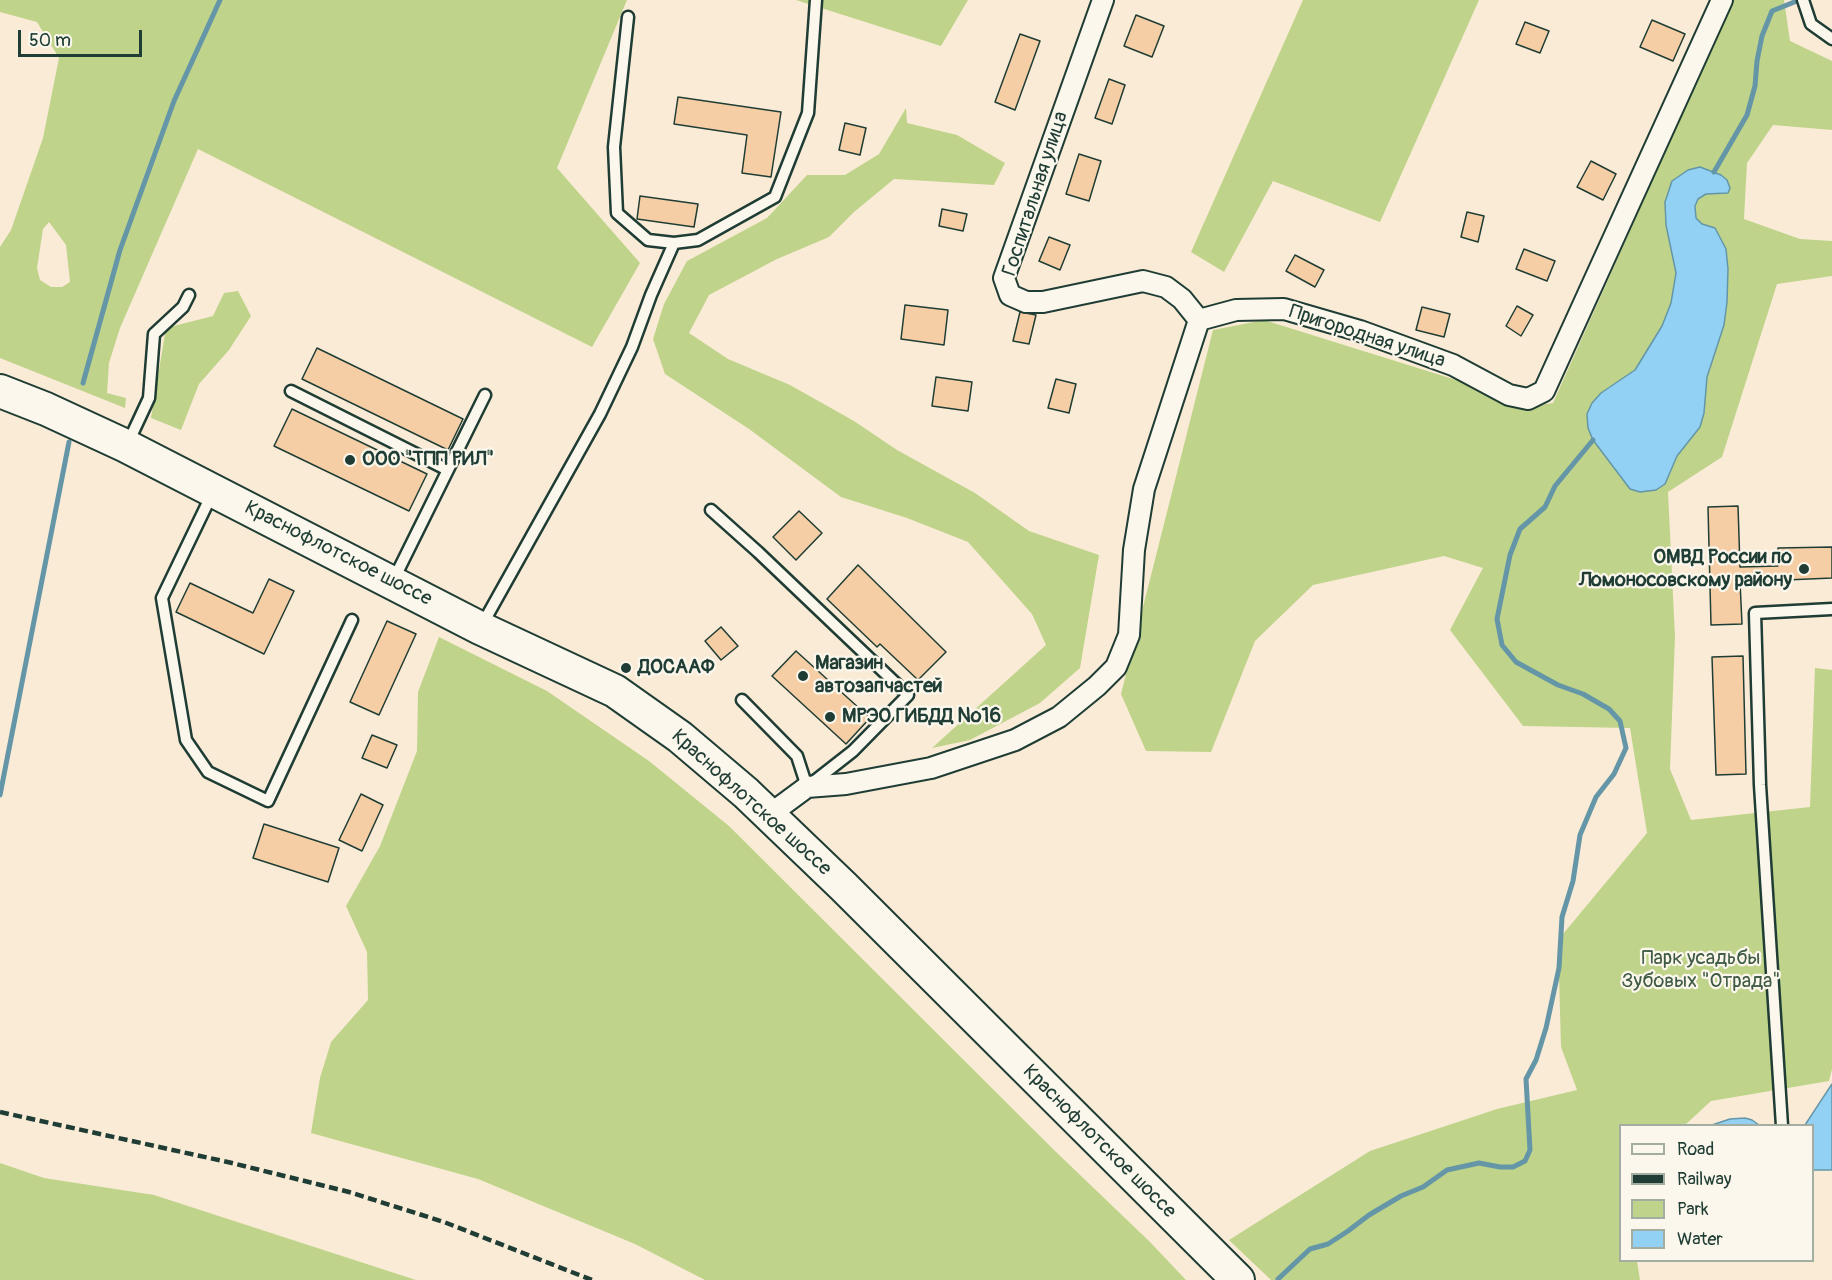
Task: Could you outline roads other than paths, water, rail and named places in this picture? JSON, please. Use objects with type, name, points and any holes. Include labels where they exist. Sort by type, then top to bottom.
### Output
[{"type":"main road","name":"Краснофлотское шоссе","points":[[0,391],[46,409],[126,446],[480,628],[615,691],[680,737],[769,815],[844,886],[1238,1280]]},
{"type":"street","name":"Госпитальная улица","points":[[1103,0],[1004,278],[1010,295],[1026,302],[1043,302],[1143,281],[1166,287],[1182,299],[1199,320]]},
{"type":"street","name":"Пригородная улица","points":[[1199,320],[1236,310],[1284,309],[1360,331],[1454,365],[1509,395],[1528,399],[1544,391],[1722,0]]},
{"type":"street","points":[[769,815],[807,787],[846,784],[931,768],[1015,740],[1059,717],[1116,667],[1129,635],[1134,550],[1144,489],[1199,320]]},
{"type":"lane","points":[[628,17],[614,147],[617,213],[648,240],[674,243],[698,240],[775,196],[808,113],[816,0]]},
{"type":"lane","points":[[1803,0],[1811,24],[1832,39]]},
{"type":"lane","points":[[480,628],[600,414],[632,347],[651,295],[674,243]]},
{"type":"lane","points":[[126,446],[149,398],[154,334],[183,307],[189,295]]},
{"type":"lane","points":[[291,391],[448,470]]},
{"type":"lane","points":[[393,582],[485,395]]},
{"type":"lane","points":[[213,490],[162,598],[186,740],[208,772],[268,801],[352,620]]},
{"type":"lane","points":[[711,510],[908,695],[853,751],[807,787],[796,756],[742,700]]},
{"type":"lane","points":[[1782,1124],[1760,785],[1755,613],[1832,609]]},
{"type":"water","points":[[1700,167],[1721,175],[1727,180],[1730,188],[1728,193],[1706,194],[1698,199],[1695,206],[1696,218],[1702,224],[1715,228],[1726,249],[1728,269],[1724,325],[1707,377],[1704,413],[1700,427],[1677,456],[1665,484],[1656,490],[1640,492],[1630,489],[1593,440],[1588,428],[1587,414],[1592,403],[1601,393],[1635,370],[1662,326],[1671,303],[1676,273],[1666,225],[1665,202],[1672,181],[1688,170]]},
{"type":"water","points":[[1832,1084],[1832,1170],[1814,1170],[1814,1124],[1806,1124]]},
{"type":"water","points":[[1745,1118],[1758,1124],[1715,1124],[1730,1119]]},
{"type":"waterway","points":[[83,383],[120,250],[174,101],[220,0]]},
{"type":"waterway","points":[[1714,172],[1747,115],[1755,86],[1762,36],[1772,11],[1797,1]]},
{"type":"waterway","points":[[1278,1279],[1310,1249],[1328,1244],[1369,1215],[1401,1196],[1423,1187],[1447,1170],[1479,1163],[1513,1167],[1525,1161],[1530,1150],[1526,1079],[1536,1060],[1546,1028],[1559,968],[1562,917],[1573,881],[1580,835],[1596,797],[1614,774],[1626,748],[1620,721],[1609,709],[1516,662],[1502,645],[1497,619],[1510,555],[1520,529],[1545,507],[1555,486],[1593,440]]},
{"type":"waterway","points":[[0,795],[69,442]]},
{"type":"railway","points":[[0,1112],[232,1163],[349,1192],[444,1222],[592,1280]]},
{"type":"place","name":"ООО \"ТПП РИЛ\"","points":[[350,460]]},
{"type":"place","name":"ОМВД России по Ломоносовскому району","points":[[1804,569]]},
{"type":"place","name":"ДОСААФ","points":[[626,668]]},
{"type":"place","name":"Магазин автозапчастей","points":[[803,676]]},
{"type":"place","name":"МРЭО ГИБДД №16","points":[[830,717]]},
{"type":"park label","name":"Парк усадьбы Зубовых \"Отрада\"","points":[[1701,970]]}]
